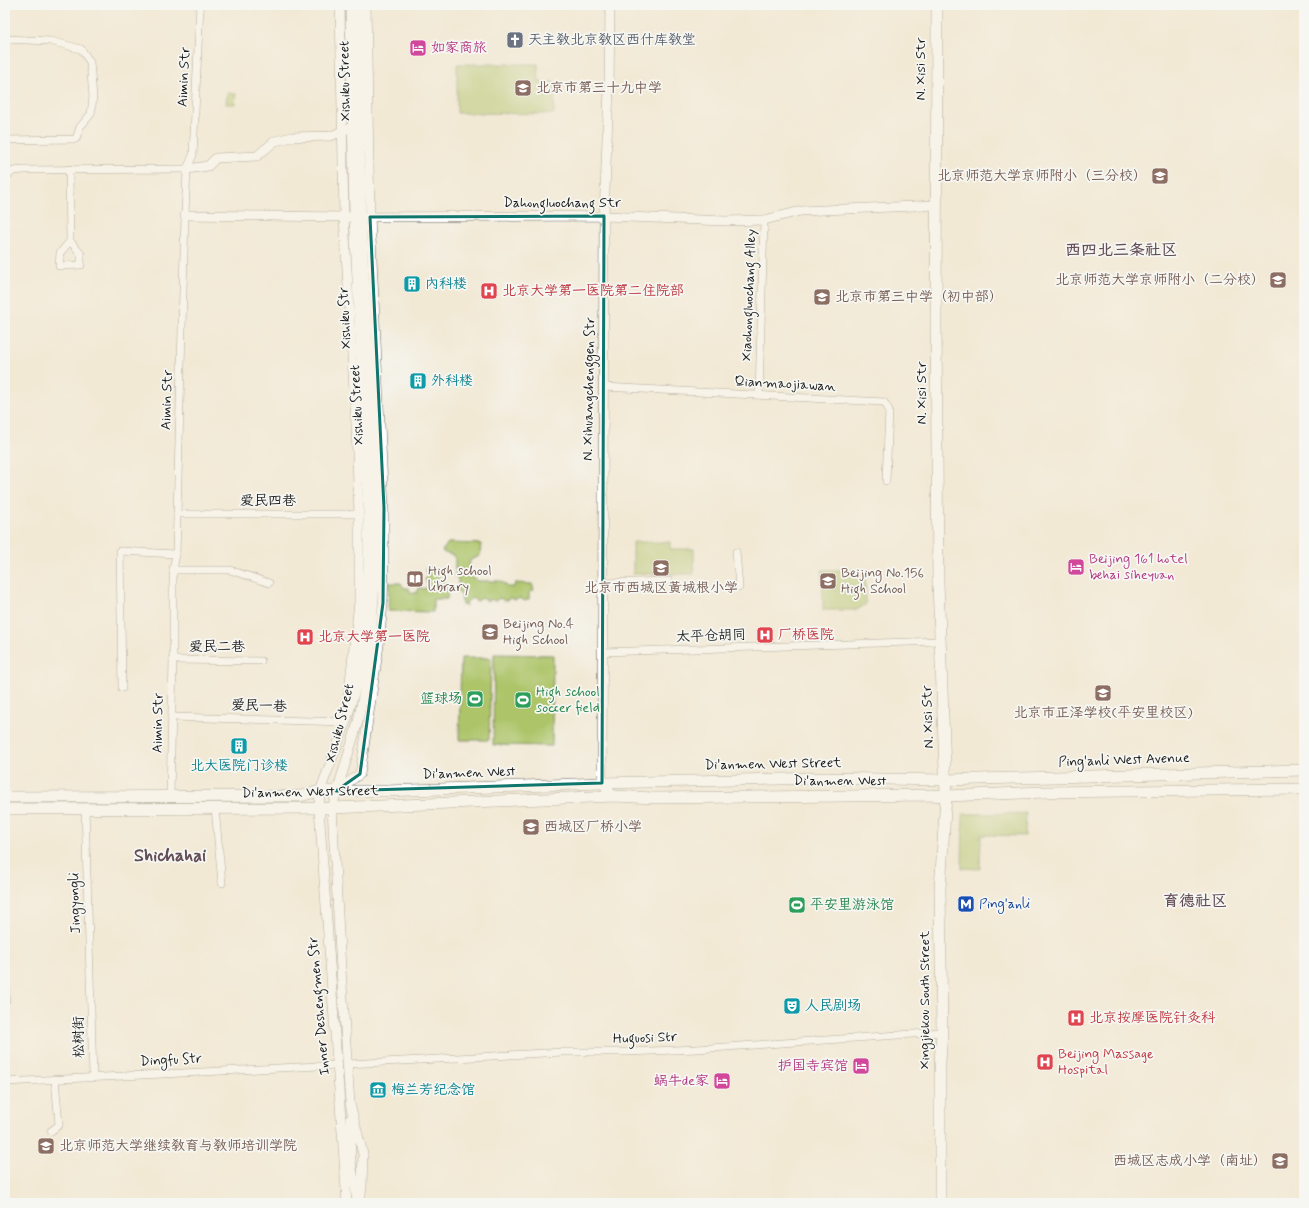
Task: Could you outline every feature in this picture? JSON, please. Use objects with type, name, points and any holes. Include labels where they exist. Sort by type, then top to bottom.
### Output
[{"type":"main road","name":"N. Xisi Str","points":[[936,5],[937,403],[940,641],[946,796]]},
{"type":"main road","name":"Ping'anli West Avenue","points":[[945,780],[1304,770]]},
{"type":"main road","name":"Di'anmen West Street","points":[[602,783],[823,778],[945,780]]},
{"type":"main road","name":"Di'anmen West","points":[[336,791],[602,783]]},
{"type":"main road","points":[[946,796],[1045,792],[1304,789]]},
{"type":"main road","name":"Di'anmen West Street","points":[[5,797],[300,796],[320,791],[336,791]]},
{"type":"main road","name":"Di'anmen West","points":[[614,796],[654,798],[946,796]]},
{"type":"main road","name":"Di'anmen West Street","points":[[5,809],[332,808],[614,796]]},
{"type":"main road","name":"Xingjiekou South Street","points":[[940,1203],[940,1062],[942,1032],[940,888],[946,796]]},
{"type":"street","name":"Aimin Str","points":[[170,796],[173,570],[176,554],[185,215],[187,169],[193,155],[200,5]]},
{"type":"street","name":"Xishiku Street","points":[[340,5],[344,217],[356,426],[359,514],[359,602],[346,722]]},
{"type":"street","name":"Xishiku Str","points":[[320,791],[346,722],[358,679],[362,651],[368,569],[362,217],[352,127],[350,5]]},
{"type":"street","name":"Xishiku Street","points":[[336,791],[358,722],[366,679],[370,651],[376,569],[376,508],[362,217],[358,5]]},
{"type":"street","name":"Xishiku Street","points":[[336,791],[360,774],[379,645],[383,603],[384,508],[362,217],[366,5]]},
{"type":"street","name":"N. Xihuangchenggen Str","points":[[602,783],[604,216],[609,88],[610,5]]},
{"type":"street","points":[[5,39],[50,41],[81,49],[90,62],[93,97],[91,114],[80,127],[76,139],[5,140]]},
{"type":"street","points":[[5,178],[13,172],[24,170],[187,169],[208,166],[216,158],[257,156],[275,142],[292,137],[331,136],[352,127]]},
{"type":"street","points":[[68,169],[70,241]]},
{"type":"street","name":"Dahongluochang Str","points":[[185,215],[344,217],[604,216],[725,221],[764,220],[801,211],[937,205]]},
{"type":"street","name":"Xiaohongluochang Alley","points":[[759,395],[764,220]]},
{"type":"street","name":"Qianmaojiawan","points":[[604,387],[884,402],[889,410],[886,481]]},
{"type":"street","name":"爱民四巷","points":[[177,514],[359,514]]},
{"type":"street","points":[[122,688],[120,551],[176,554]]},
{"type":"street","points":[[736,552],[739,587]]},
{"type":"street","points":[[173,570],[230,570],[269,583]]},
{"type":"street","points":[[603,583],[669,581]]},
{"type":"street","name":"太平仓胡同","points":[[603,652],[940,641]]},
{"type":"street","name":"爱民二巷","points":[[173,660],[261,660]]},
{"type":"street","name":"爱民一巷","points":[[172,717],[346,722]]},
{"type":"street","points":[[602,783],[614,796]]},
{"type":"street","name":"Inner Deshengmen Str","points":[[320,791],[319,808],[335,1036],[338,1065],[345,1104],[347,1203]]},
{"type":"street","points":[[336,791],[332,808],[348,1064],[345,1104],[363,1154],[362,1186],[359,1203]]},
{"type":"street","name":"Jingyongli","points":[[85,808],[92,997]]},
{"type":"street","points":[[215,808],[222,883]]},
{"type":"street","points":[[5,974],[6,1000]]},
{"type":"street","name":"松树街","points":[[92,997],[93,1076]]},
{"type":"street","name":"Huguosi Str","points":[[348,1064],[563,1052],[629,1052],[712,1048],[942,1032]]},
{"type":"street","points":[[335,1036],[346,1036]]},
{"type":"street","points":[[338,1065],[348,1064]]},
{"type":"street","name":"Dingfu Str","points":[[5,1082],[93,1076],[338,1065]]},
{"type":"street","points":[[51,1131],[59,1125],[55,1079]]},
{"type":"highlighted area","points":[[604,216],[602,783],[336,791],[360,774],[383,603],[384,508],[370,217]]},
{"type":"green space","points":[[457,64],[538,64],[539,82],[555,82],[554,114],[457,113]]},
{"type":"green space","points":[[227,93],[236,94],[235,104],[226,104]]},
{"type":"green space","points":[[633,542],[670,542],[670,549],[694,549],[694,574],[633,574]]},
{"type":"green space","points":[[448,543],[481,544],[480,556],[470,560],[469,570],[455,570],[455,556],[442,551]]},
{"type":"green space","points":[[430,567],[435,570],[437,575],[447,586],[447,599],[433,599],[433,612],[388,611],[389,583],[401,583],[404,588],[409,588],[410,592],[417,593],[419,588],[425,589],[428,585],[425,579],[428,576],[425,569]]},
{"type":"green space","points":[[822,570],[865,570],[866,604],[857,610],[823,610]]},
{"type":"green space","points":[[455,573],[466,573],[478,581],[500,581],[507,587],[514,587],[515,583],[532,584],[534,590],[529,593],[529,599],[525,601],[520,598],[515,600],[510,598],[505,601],[500,598],[495,601],[491,599],[488,601],[482,598],[477,601],[472,598],[466,602],[466,606],[462,605],[462,596],[458,592],[458,579],[455,576]]},
{"type":"green space","name":"High school soccer field","points":[[494,654],[553,655],[552,746],[493,745]]},
{"type":"green space","name":"篮球场","points":[[461,658],[491,658],[489,740],[459,740]]},
{"type":"green space","points":[[1026,813],[1025,836],[981,835],[980,869],[962,868],[963,814]]},
{"type":"place","name":"天主教北京教区西什库教堂","points":[[515,40]]},
{"type":"place","name":"如家商旅","points":[[418,48]]},
{"type":"place","name":"北京市第三十九中学","points":[[523,88]]},
{"type":"place","name":"北京师范大学京师附小（三分校）","points":[[1160,176]]},
{"type":"place","name":"北京师范大学京师附小（二分校）","points":[[1278,280]]},
{"type":"place","name":"内科楼","points":[[412,284]]},
{"type":"place","name":"北京大学第一医院第二住院部","points":[[489,291]]},
{"type":"place","name":"北京市第三中学（初中部）","points":[[822,297]]},
{"type":"place","name":"外科楼","points":[[418,381]]},
{"type":"place","name":"Beijing 161 hotel behai siheyuan","points":[[1076,567]]},
{"type":"place","name":"北京市西城区黄城根小学","points":[[661,568]]},
{"type":"place","name":"High school library","points":[[415,579]]},
{"type":"place","name":"Beijing No.156 High School","points":[[828,581]]},
{"type":"place","name":"Beijing No.4 High School","points":[[490,632]]},
{"type":"place","name":"厂桥医院","points":[[765,635]]},
{"type":"place","name":"北京大学第一医院","points":[[305,637]]},
{"type":"place","name":"北京市正泽学校(平安里校区)","points":[[1103,693]]},
{"type":"place","name":"篮球场","points":[[475,699]]},
{"type":"place","name":"High school soccer field","points":[[523,700]]},
{"type":"place","name":"北大医院门诊楼","points":[[239,746]]},
{"type":"place","name":"西城区厂桥小学","points":[[531,827]]},
{"type":"place","name":"Ping'anli","points":[[966,904]]},
{"type":"place","name":"平安里游泳馆","points":[[797,905]]},
{"type":"place","name":"人民剧场","points":[[792,1006]]},
{"type":"place","name":"北京按摩医院针灸科","points":[[1076,1018]]},
{"type":"place","name":"Beijing Massage Hospital","points":[[1045,1062]]},
{"type":"place","name":"护国寺宾馆","points":[[861,1066]]},
{"type":"place","name":"蜗牛de家","points":[[722,1081]]},
{"type":"place","name":"梅兰芳纪念馆","points":[[378,1090]]},
{"type":"place","name":"北京师范大学继续教育与教师培训学院","points":[[46,1146]]},
{"type":"place","name":"西城区志成小学（南址）","points":[[1280,1161]]},
{"type":"district","name":"西四北三条社区","points":[[1121,250]]},
{"type":"district","name":"Shichahai","points":[[170,856]]},
{"type":"district","name":"育德社区","points":[[1195,901]]}]
